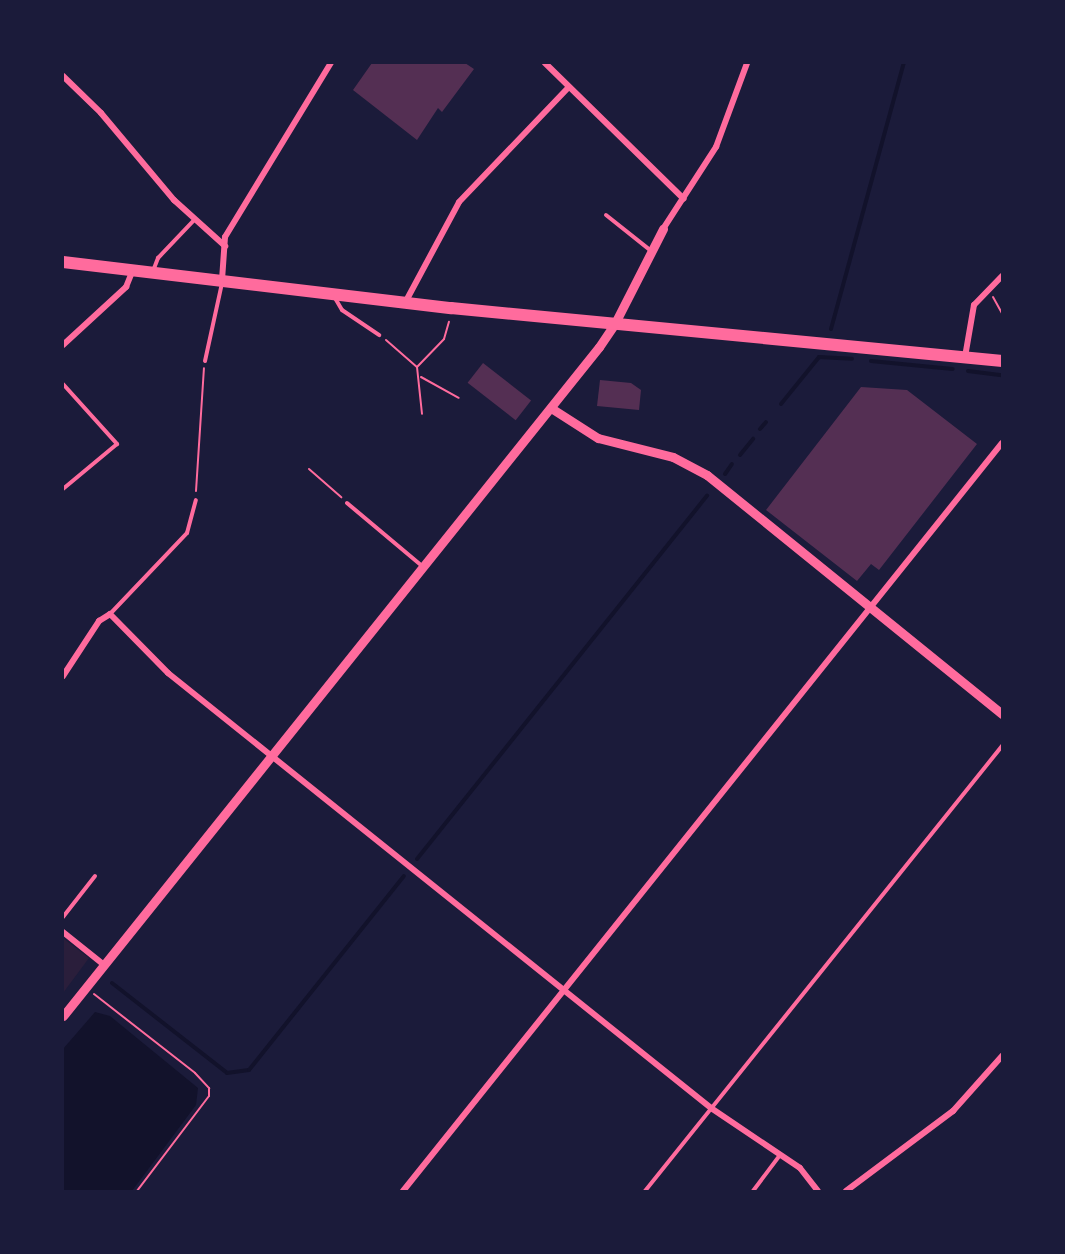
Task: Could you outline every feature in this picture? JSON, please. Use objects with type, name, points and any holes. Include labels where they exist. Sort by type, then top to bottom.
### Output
[{"type":"main road","points":[[63,262],[452,308],[1002,362]]},
{"type":"street","points":[[222,280],[225,237],[331,63]]},
{"type":"street","points":[[544,63],[684,199]]},
{"type":"street","points":[[63,1016],[551,408],[614,325],[663,229],[684,199],[723,133],[747,63]]},
{"type":"street","points":[[63,76],[101,113],[194,220],[225,246]]},
{"type":"street","points":[[406,301],[459,202],[569,87]]},
{"type":"street","points":[[63,345],[126,286],[133,270]]},
{"type":"street","points":[[965,358],[971,313],[987,291],[1002,276]]},
{"type":"street","points":[[551,408],[598,438],[693,466],[871,606],[1002,714]]},
{"type":"street","points":[[403,1191],[1002,443]]},
{"type":"street","points":[[63,676],[99,621],[110,614],[168,673],[711,1108],[812,1179],[818,1191]]},
{"type":"street","points":[[63,932],[104,965]]},
{"type":"street","points":[[846,1191],[953,1111],[1002,1056]]},
{"type":"lane","points":[[606,215],[652,250]]},
{"type":"lane","points":[[153,272],[158,258],[194,220]]},
{"type":"lane","points":[[205,361],[222,280]]},
{"type":"lane","points":[[334,294],[342,310],[379,335]]},
{"type":"lane","points":[[63,384],[117,444],[63,489]]},
{"type":"lane","points":[[110,614],[187,533],[196,500]]},
{"type":"lane","points":[[347,503],[423,567]]},
{"type":"lane","points":[[645,1191],[1002,746]]},
{"type":"lane","points":[[63,917],[96,876]]},
{"type":"lane","points":[[753,1191],[780,1155]]},
{"type":"path","points":[[987,291],[1002,312]]},
{"type":"path","points":[[417,367],[444,339],[452,308]]},
{"type":"path","points":[[379,335],[417,367],[421,377],[422,414]]},
{"type":"path","points":[[196,500],[205,361]]},
{"type":"path","points":[[421,377],[459,398]]},
{"type":"path","points":[[309,469],[347,503]]},
{"type":"path","points":[[94,994],[195,1073],[209,1088],[209,1096],[137,1191]]},
{"type":"shaded area","points":[[63,938],[89,958],[63,993]]},
{"type":"shaded area","points":[[95,1012],[110,1016],[198,1088],[196,1105],[132,1191],[63,1191],[63,1049]]},
{"type":"building","points":[[372,63],[465,63],[474,69],[442,112],[438,108],[417,140],[353,90]]},
{"type":"building","points":[[483,363],[531,401],[516,420],[468,383]]},
{"type":"building","points":[[600,380],[631,383],[641,390],[639,410],[597,406]]},
{"type":"building","points":[[861,387],[907,390],[977,444],[879,570],[871,564],[857,581],[766,510]]},
{"type":"waterway","points":[[831,329],[904,63]]},
{"type":"waterway","points":[[781,404],[819,357],[852,359]]},
{"type":"waterway","points":[[871,361],[953,369]]},
{"type":"waterway","points":[[968,371],[1002,375]]},
{"type":"waterway","points":[[760,429],[766,422]]},
{"type":"waterway","points":[[740,455],[753,439]]},
{"type":"waterway","points":[[725,474],[732,464]]},
{"type":"waterway","points":[[417,859],[707,496]]},
{"type":"waterway","points":[[112,983],[227,1073],[249,1070],[404,876]]}]
